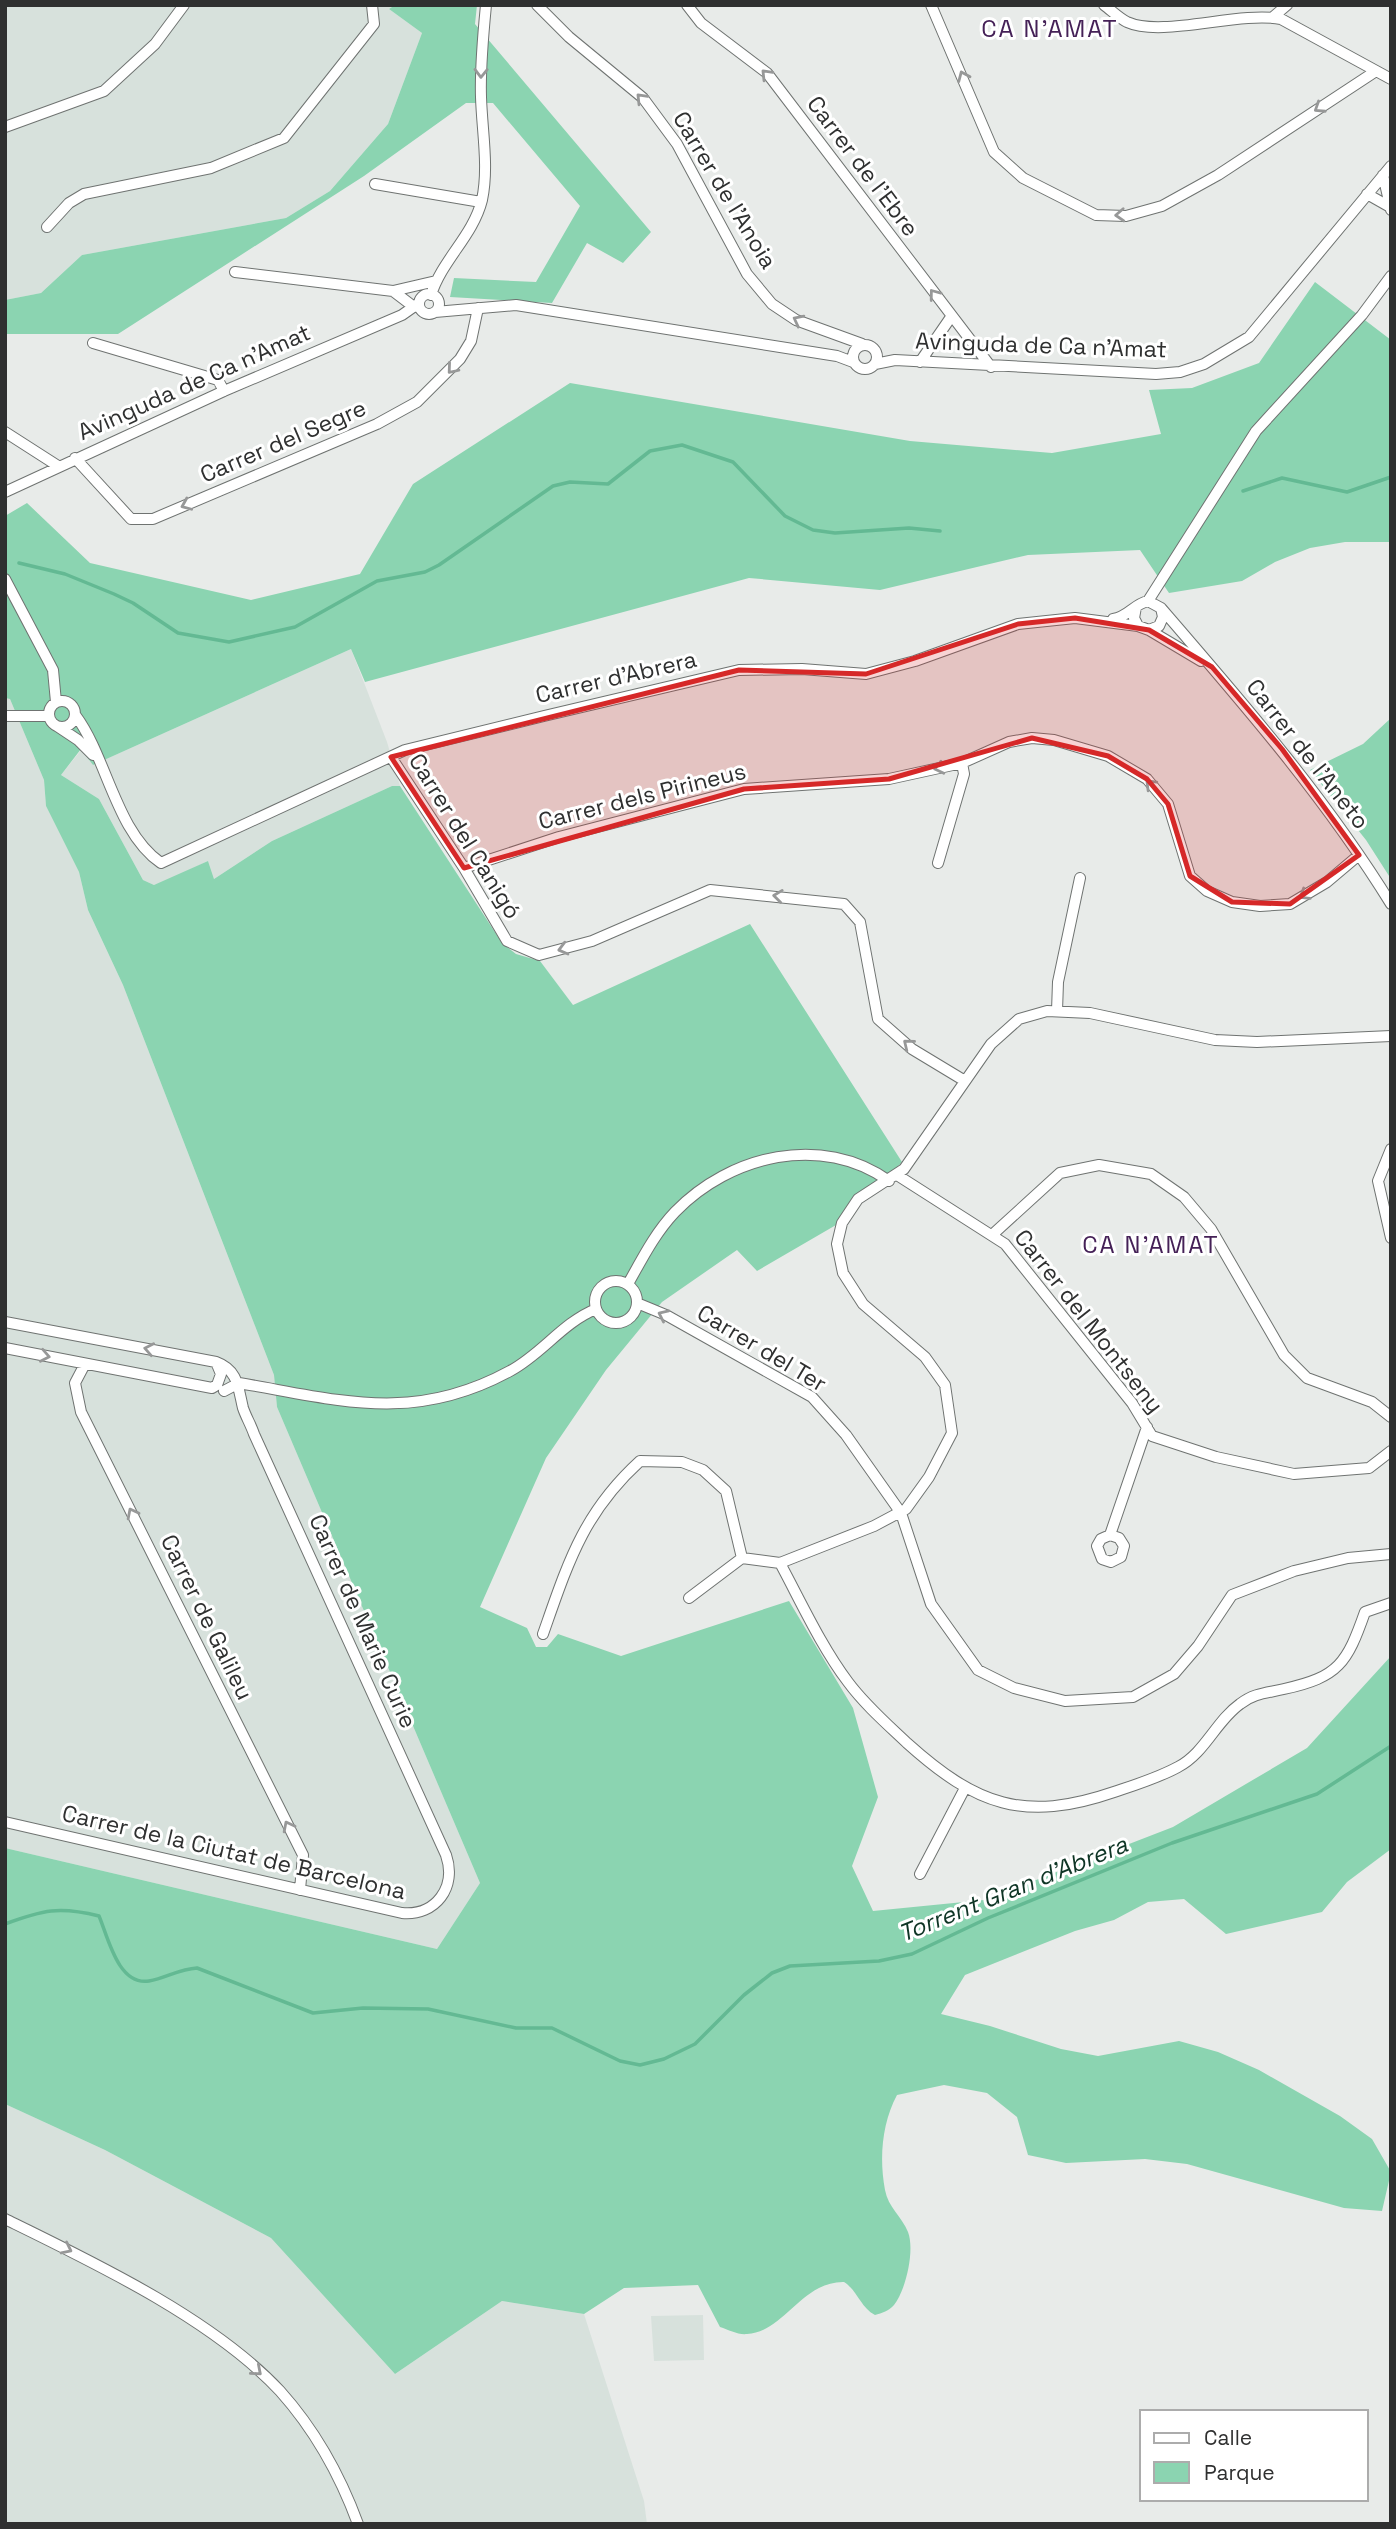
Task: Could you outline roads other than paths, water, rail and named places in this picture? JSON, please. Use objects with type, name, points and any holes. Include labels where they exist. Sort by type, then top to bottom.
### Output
[{"type":"street","points":[[5,127],[104,91],[155,44],[184,5]]},
{"type":"street","points":[[47,227],[69,203],[84,194],[211,168],[284,138],[374,24],[372,5]]},
{"type":"street","points":[[427,305],[436,281],[474,223],[481,202],[484,163],[481,67],[486,5]]},
{"type":"street","name":"Carrer de l'Anoia","points":[[537,5],[569,37],[643,98],[677,144],[747,274],[772,303],[796,320],[858,347],[876,351]]},
{"type":"street","name":"Carrer de l'Ebre","points":[[687,5],[701,23],[767,73],[991,367]]},
{"type":"street","points":[[932,5],[994,152],[1023,178],[1096,215],[1126,216],[1162,206],[1218,175],[1376,71]]},
{"type":"street","points":[[1104,5],[1128,22],[1148,25],[1176,26],[1261,15],[1273,17],[1391,79]]},
{"type":"street","points":[[1273,17],[1287,5]]},
{"type":"street","name":"Avinguda de Ca n'Amat","points":[[853,362],[863,369],[895,360],[1156,374],[1180,372],[1204,364],[1249,337],[1391,166]]},
{"type":"street","points":[[1383,175],[1390,208]]},
{"type":"street","points":[[375,184],[481,202]]},
{"type":"street","points":[[1367,194],[1390,208]]},
{"type":"street","points":[[235,272],[393,290],[427,305],[453,310],[516,305],[541,308],[837,356],[853,362],[858,347]]},
{"type":"street","points":[[1148,601],[1161,608],[1161,622],[1149,630],[1138,626],[1134,618],[1136,607],[1148,601],[1256,431],[1362,314],[1391,276]]},
{"type":"street","points":[[393,290],[436,281]]},
{"type":"street","name":"Avinguda de Ca n'Amat","points":[[5,492],[224,391],[427,305]]},
{"type":"street","name":"Carrer del Segre","points":[[75,458],[131,519],[153,519],[377,424],[417,402],[460,359],[471,341],[478,308]]},
{"type":"street","points":[[920,362],[951,317]]},
{"type":"street","points":[[93,342],[218,380],[224,391]]},
{"type":"street","points":[[837,356],[858,347]]},
{"type":"street","points":[[875,364],[876,351]]},
{"type":"street","name":"Avinguda de Ca n'Amat","points":[[876,351],[895,360]]},
{"type":"street","points":[[5,432],[58,466]]},
{"type":"street","points":[[5,579],[53,670],[60,701],[49,716]]},
{"type":"street","name":"Carrer d'Abrera","points":[[1100,621],[1126,617],[1136,607]]},
{"type":"street","name":"Carrer de l'Aneto","points":[[1161,608],[1282,749],[1391,904]]},
{"type":"street","name":"Carrer d'Abrera","points":[[96,757],[145,852],[161,863],[418,747],[739,670],[802,669],[866,674],[915,661],[1018,624],[1075,618],[1138,626]]},
{"type":"street","name":"Carrer de l'Aneto","points":[[1149,630],[1212,667]]},
{"type":"street","points":[[60,701],[72,704],[96,757]]},
{"type":"street","points":[[5,716],[49,716]]},
{"type":"street","points":[[49,716],[57,726],[78,740],[96,757]]},
{"type":"street","points":[[57,726],[69,726],[76,716]]},
{"type":"street","name":"Carrer dels Pirineus","points":[[464,868],[559,837],[744,789],[889,779],[962,763],[1009,742],[1032,738],[1054,740],[1108,756],[1147,779],[1168,804],[1190,876],[1207,891],[1232,902],[1260,906],[1290,904],[1327,881],[1359,855]]},
{"type":"street","name":"Carrer del Canigó","points":[[391,757],[464,868],[507,942],[539,955],[592,942],[710,890],[844,904],[860,922],[878,1019],[912,1049],[965,1081]]},
{"type":"street","points":[[938,863],[964,774],[962,763]]},
{"type":"street","points":[[1058,1012],[1058,982],[1080,878]]},
{"type":"street","points":[[689,1598],[742,1558],[780,1563],[901,1513],[929,1477],[952,1433],[951,1409],[945,1385],[925,1357],[863,1304],[843,1273],[837,1244],[842,1223],[858,1199],[893,1178],[991,1044],[1019,1019],[1047,1011],[1090,1013],[1215,1040],[1284,1041],[1391,1036]]},
{"type":"street","points":[[1391,1149],[1378,1181],[1391,1238]]},
{"type":"street","name":"Carrer del Montseny","points":[[628,1284],[653,1240],[675,1212],[705,1187],[734,1170],[769,1159],[817,1155],[861,1164],[893,1178],[1005,1244],[1132,1403],[1152,1436],[1216,1457],[1294,1474],[1369,1468],[1391,1451]]},
{"type":"street","name":"Carrer del Montseny","points":[[992,1235],[1060,1173],[1099,1165],[1151,1174],[1184,1197],[1211,1229],[1284,1355],[1307,1378],[1372,1402],[1391,1417]]},
{"type":"street","points":[[615,1280],[628,1284],[635,1292],[637,1303],[632,1316],[619,1323],[605,1320],[596,1309],[595,1296],[603,1285],[615,1280]]},
{"type":"street","name":"Carrer del Ter","points":[[637,1303],[689,1328],[812,1397],[846,1435],[901,1513],[931,1604],[978,1670],[1014,1688],[1065,1701],[1133,1697],[1174,1674],[1198,1646],[1232,1595],[1294,1571],[1348,1558],[1391,1554]]},
{"type":"street","points":[[224,1391],[239,1383],[350,1404],[422,1402],[453,1395],[510,1371],[528,1360],[574,1318],[596,1309]]},
{"type":"street","points":[[5,1322],[216,1362],[232,1372],[239,1383]]},
{"type":"street","name":"Carrer de Marie Curie","points":[[5,1348],[224,1391],[243,1408]]},
{"type":"street","points":[[212,1388],[217,1385],[221,1374],[216,1362]]},
{"type":"street","name":"Carrer de Galileu","points":[[85,1364],[75,1383],[81,1412],[303,1855],[300,1890]]},
{"type":"street","name":"Carrer de Marie Curie","points":[[239,1383],[243,1408],[444,1850]]},
{"type":"street","points":[[1110,1535],[1147,1427]]},
{"type":"street","points":[[543,1634],[575,1547],[599,1504],[640,1461],[682,1462],[703,1470],[726,1491],[742,1558]]},
{"type":"street","points":[[780,1563],[848,1682],[886,1724],[928,1762],[965,1788],[1013,1806],[1040,1808],[1088,1801],[1180,1767],[1199,1751],[1228,1713],[1252,1695],[1325,1678],[1351,1654],[1365,1612],[1391,1603]]},
{"type":"street","points":[[920,1874],[965,1788]]},
{"type":"street","name":"Carrer de la Ciutat de Barcelona","points":[[5,1822],[402,1913],[419,1913],[432,1906],[445,1891],[450,1870],[444,1850]]},
{"type":"street","points":[[5,2219],[82,2256],[158,2299],[232,2349],[279,2391],[310,2430],[344,2484],[358,2524]]},
{"type":"waterway","points":[[19,563],[65,574],[114,594],[133,603],[178,633],[229,642],[295,627],[377,581],[425,572],[553,486],[570,482],[608,484],[650,451],[682,445],[733,462],[785,516],[813,530],[835,533],[909,528],[940,531]]},
{"type":"waterway","points":[[1243,491],[1282,478],[1347,492],[1391,477]]},
{"type":"waterway","name":"Torrent Gran d'Abrera","points":[[5,1924],[30,1915],[62,1910],[99,1916],[116,1958],[129,1976],[138,1981],[149,1981],[197,1968],[313,2013],[363,2008],[428,2009],[516,2028],[552,2028],[620,2061],[640,2065],[664,2059],[695,2044],[744,1995],[772,1973],[790,1966],[879,1961],[912,1954],[988,1918],[1172,1843],[1317,1794],[1391,1746]]},
{"type":"district","name":"CA N'AMAT","points":[[1050,29]]},
{"type":"district","name":"CA N'AMAT","points":[[1151,1245]]}]
